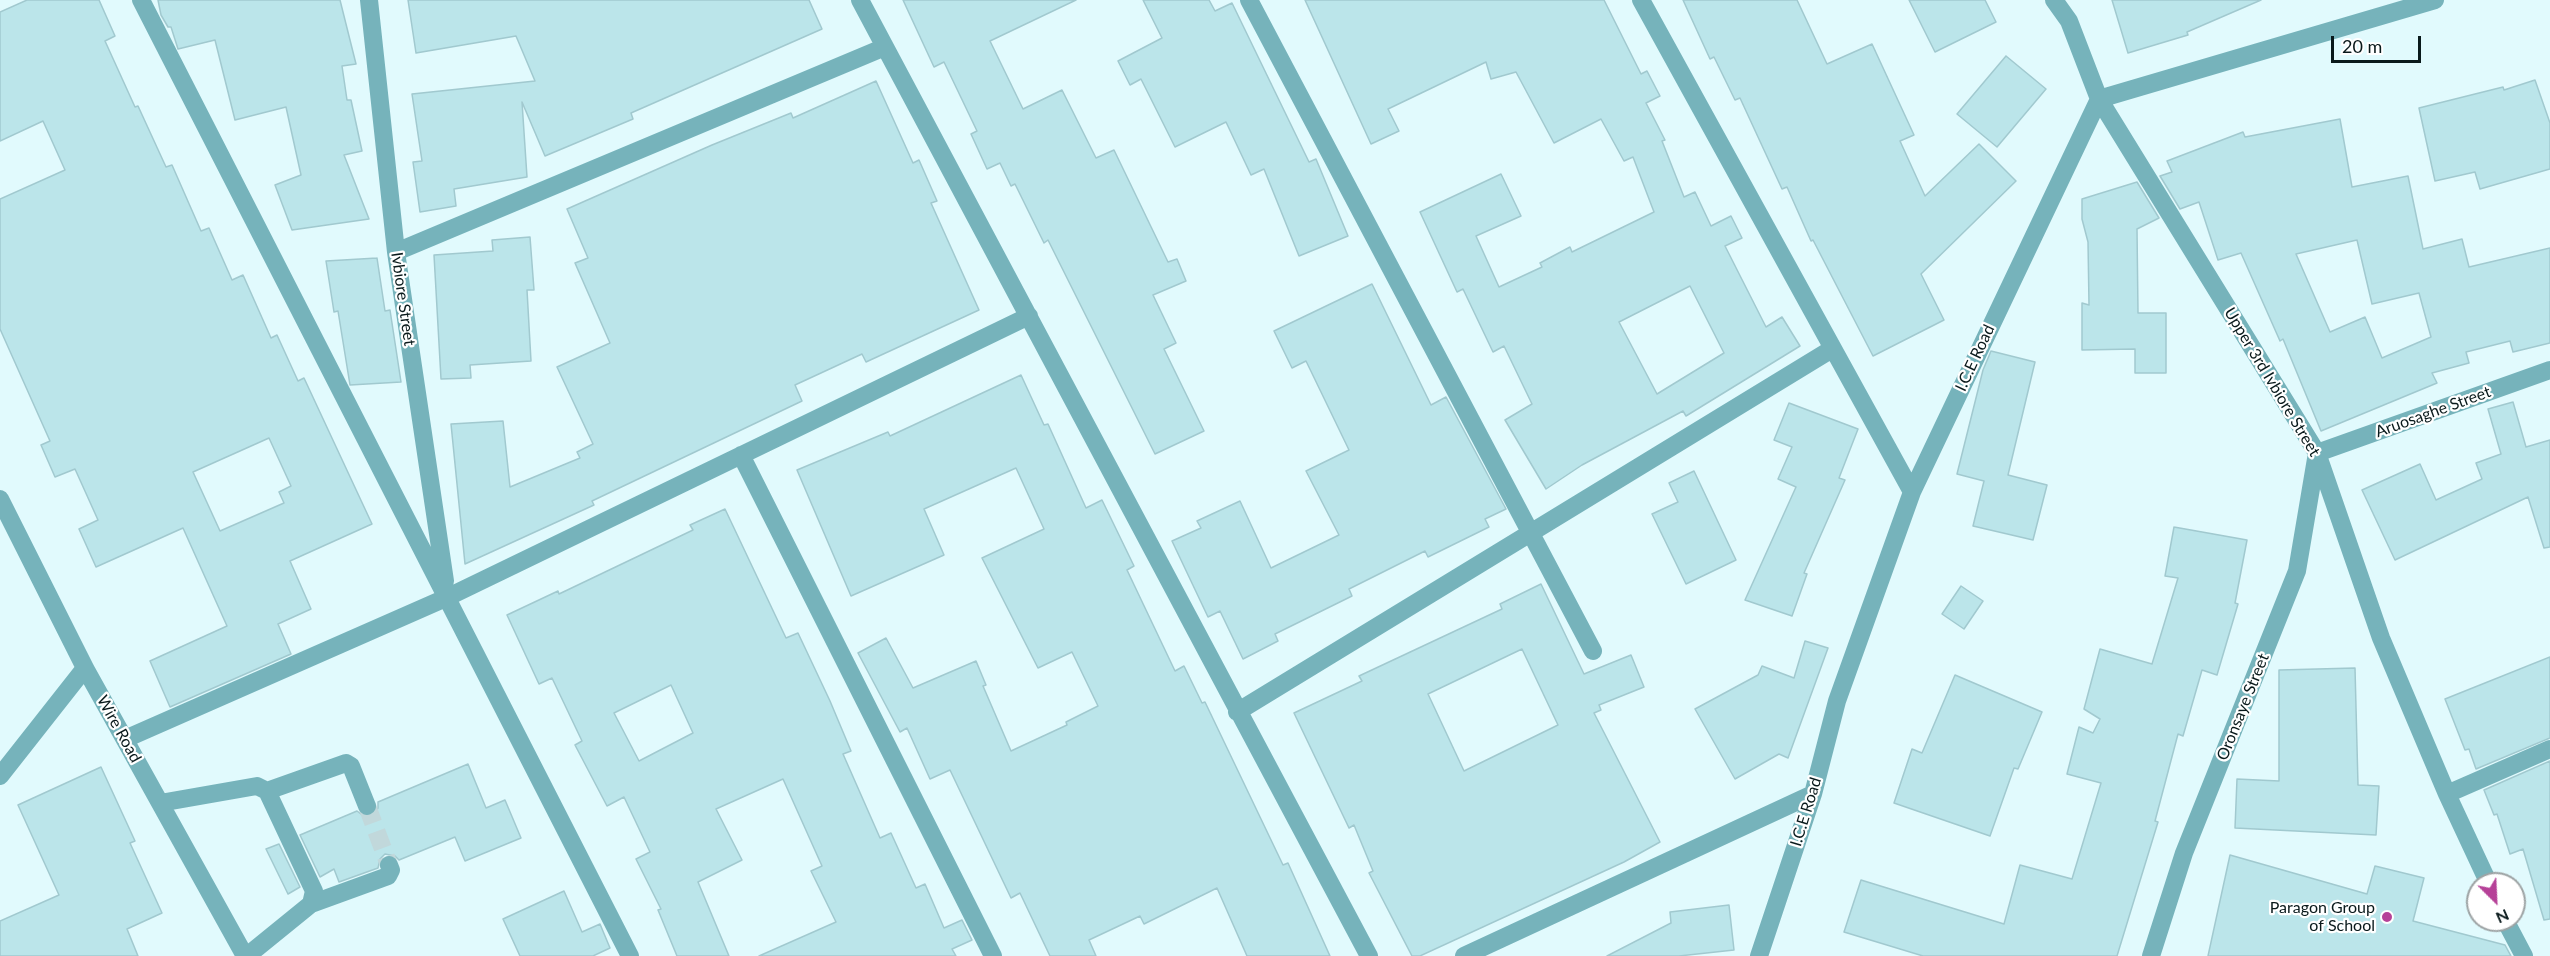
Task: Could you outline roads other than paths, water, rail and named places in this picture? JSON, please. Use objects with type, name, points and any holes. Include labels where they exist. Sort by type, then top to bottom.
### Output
[{"type":"street","points":[[141,0],[630,956]]},
{"type":"street","name":"Ivbiore Street","points":[[369,0],[396,252],[448,597]]},
{"type":"street","points":[[860,0],[1237,712],[1369,956]]},
{"type":"street","points":[[1249,0],[1593,651]]},
{"type":"street","points":[[1641,0],[1912,492]]},
{"type":"street","name":"Upper 3rd Ivbiore Street","points":[[2054,0],[2069,21],[2099,99],[2317,453],[2381,638],[2447,794],[2483,872]]},
{"type":"street","points":[[2069,21],[2072,0]]},
{"type":"street","points":[[2099,99],[2435,0]]},
{"type":"street","points":[[396,252],[885,47]]},
{"type":"street","name":"I.C.E Road","points":[[1759,956],[1813,794],[1837,701],[1912,492],[2099,99]]},
{"type":"street","points":[[125,739],[448,597],[1029,316]]},
{"type":"street","points":[[1237,712],[1833,349]]},
{"type":"street","name":"Aruosaghe Street","points":[[2317,453],[2550,370]]},
{"type":"street","name":"Oronsaye Street","points":[[2151,956],[2184,854],[2297,571],[2317,453]]},
{"type":"street","points":[[741,455],[993,956]]},
{"type":"street","name":"Wire Road","points":[[0,499],[85,668],[246,956]]},
{"type":"street","points":[[0,776],[85,668]]},
{"type":"street","points":[[2447,794],[2550,749]]},
{"type":"street","points":[[160,803],[257,786],[267,790],[346,763],[351,766],[367,806]]},
{"type":"street","points":[[267,790],[314,891],[311,904]]},
{"type":"street","points":[[1464,956],[1813,794]]},
{"type":"street","points":[[246,956],[311,904],[388,876],[391,870],[389,865]]},
{"type":"street","points":[[2511,932],[2524,956]]},
{"type":"tunnel","points":[[367,806],[389,865]]},
{"type":"place","name":"Paragon Group of School","points":[[2387,917]]}]
